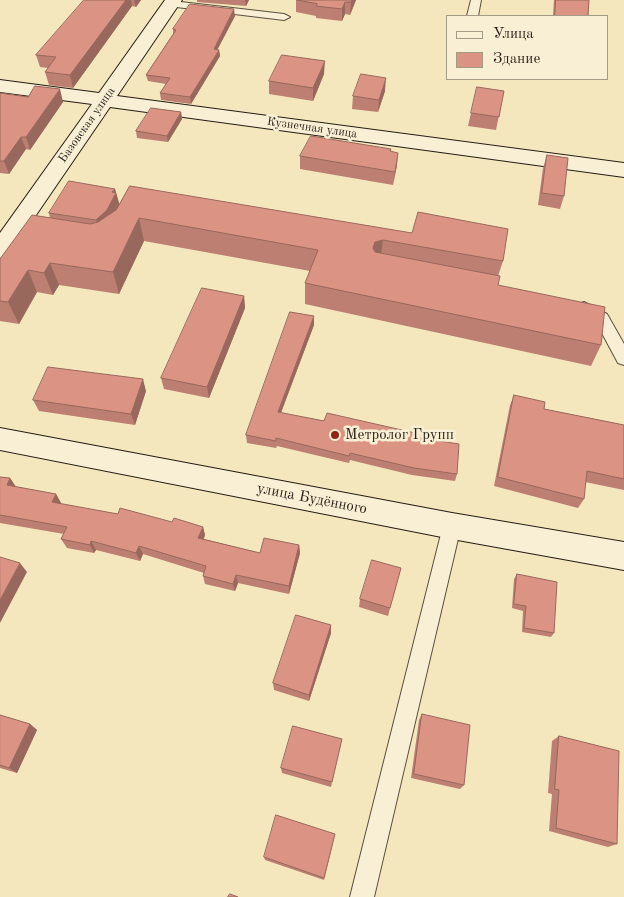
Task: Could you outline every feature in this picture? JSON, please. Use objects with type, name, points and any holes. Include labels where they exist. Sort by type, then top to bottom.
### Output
[{"type":"street","name":"Базовская улица","points":[[0,250],[25,228],[104,100],[173,2]]},
{"type":"street","name":"Кузнечная улица","points":[[0,86],[624,170]]},
{"type":"street","name":"улица Будённого","points":[[0,439],[452,526],[624,556]]},
{"type":"lane","points":[[472,15],[476,0]]},
{"type":"lane","points":[[173,2],[284,17]]},
{"type":"lane","points":[[566,303],[592,310],[602,318],[624,359]]},
{"type":"lane","points":[[362,897],[452,526]]},
{"type":"building","points":[[84,0],[126,0],[70,75],[45,72],[56,57],[36,55]]},
{"type":"building","points":[[297,0],[352,0],[351,2],[345,2],[342,9],[316,6],[317,4]]},
{"type":"building","points":[[556,0],[589,0],[588,15],[555,15]]},
{"type":"building","points":[[190,4],[234,9],[214,49],[219,50],[190,97],[160,93],[170,78],[146,75],[176,30],[173,29]]},
{"type":"building","points":[[282,55],[325,61],[313,88],[269,81]]},
{"type":"building","points":[[361,74],[386,78],[379,100],[353,96]]},
{"type":"building","points":[[35,86],[60,89],[26,137],[21,137],[4,161],[0,161],[0,93],[28,97]]},
{"type":"building","points":[[477,87],[504,91],[499,117],[471,113]]},
{"type":"building","points":[[151,108],[181,112],[167,136],[136,131]]},
{"type":"building","points":[[311,136],[391,149],[390,151],[398,153],[395,172],[300,156]]},
{"type":"building","points":[[547,155],[568,158],[564,196],[542,193]]},
{"type":"building","points":[[69,181],[115,189],[112,192],[116,193],[107,210],[96,220],[49,213]]},
{"type":"building","points":[[130,186],[412,233],[418,212],[508,229],[503,261],[383,240],[375,242],[373,248],[375,252],[500,276],[498,285],[605,307],[601,345],[305,283],[318,250],[139,218],[113,272],[50,263],[44,273],[28,270],[8,302],[0,301],[0,259],[32,215],[90,224],[98,222],[116,210]]},
{"type":"building","points":[[202,288],[244,296],[207,387],[161,378]]},
{"type":"building","points":[[290,312],[314,316],[278,412],[324,421],[327,413],[415,433],[414,437],[459,444],[457,474],[414,468],[350,453],[349,456],[276,438],[276,441],[246,435]]},
{"type":"building","points":[[48,367],[143,379],[131,414],[33,400]]},
{"type":"building","points":[[514,395],[545,402],[544,409],[624,425],[624,479],[587,471],[584,499],[498,477]]},
{"type":"building","points":[[0,477],[10,478],[7,485],[56,494],[52,502],[118,514],[120,508],[172,522],[174,518],[203,527],[198,538],[260,553],[264,538],[299,545],[289,586],[236,575],[233,584],[203,576],[206,566],[139,546],[136,553],[91,541],[90,545],[61,539],[67,527],[0,515]]},
{"type":"building","points":[[0,557],[20,563],[0,600]]},
{"type":"building","points":[[372,560],[401,568],[390,608],[360,599]]},
{"type":"building","points":[[517,574],[557,582],[554,633],[524,628],[526,606],[514,604]]},
{"type":"building","points":[[296,615],[331,625],[309,695],[273,683]]},
{"type":"building","points":[[422,714],[470,725],[464,785],[414,774]]},
{"type":"building","points":[[0,715],[30,724],[9,768],[0,765]]},
{"type":"building","points":[[293,726],[342,739],[332,782],[281,768]]},
{"type":"building","points":[[559,736],[619,751],[617,844],[556,828],[559,790],[555,789]]},
{"type":"building","points":[[276,815],[335,834],[324,878],[264,857]]},
{"type":"place","name":"Метролог Групп","points":[[335,435]]}]
